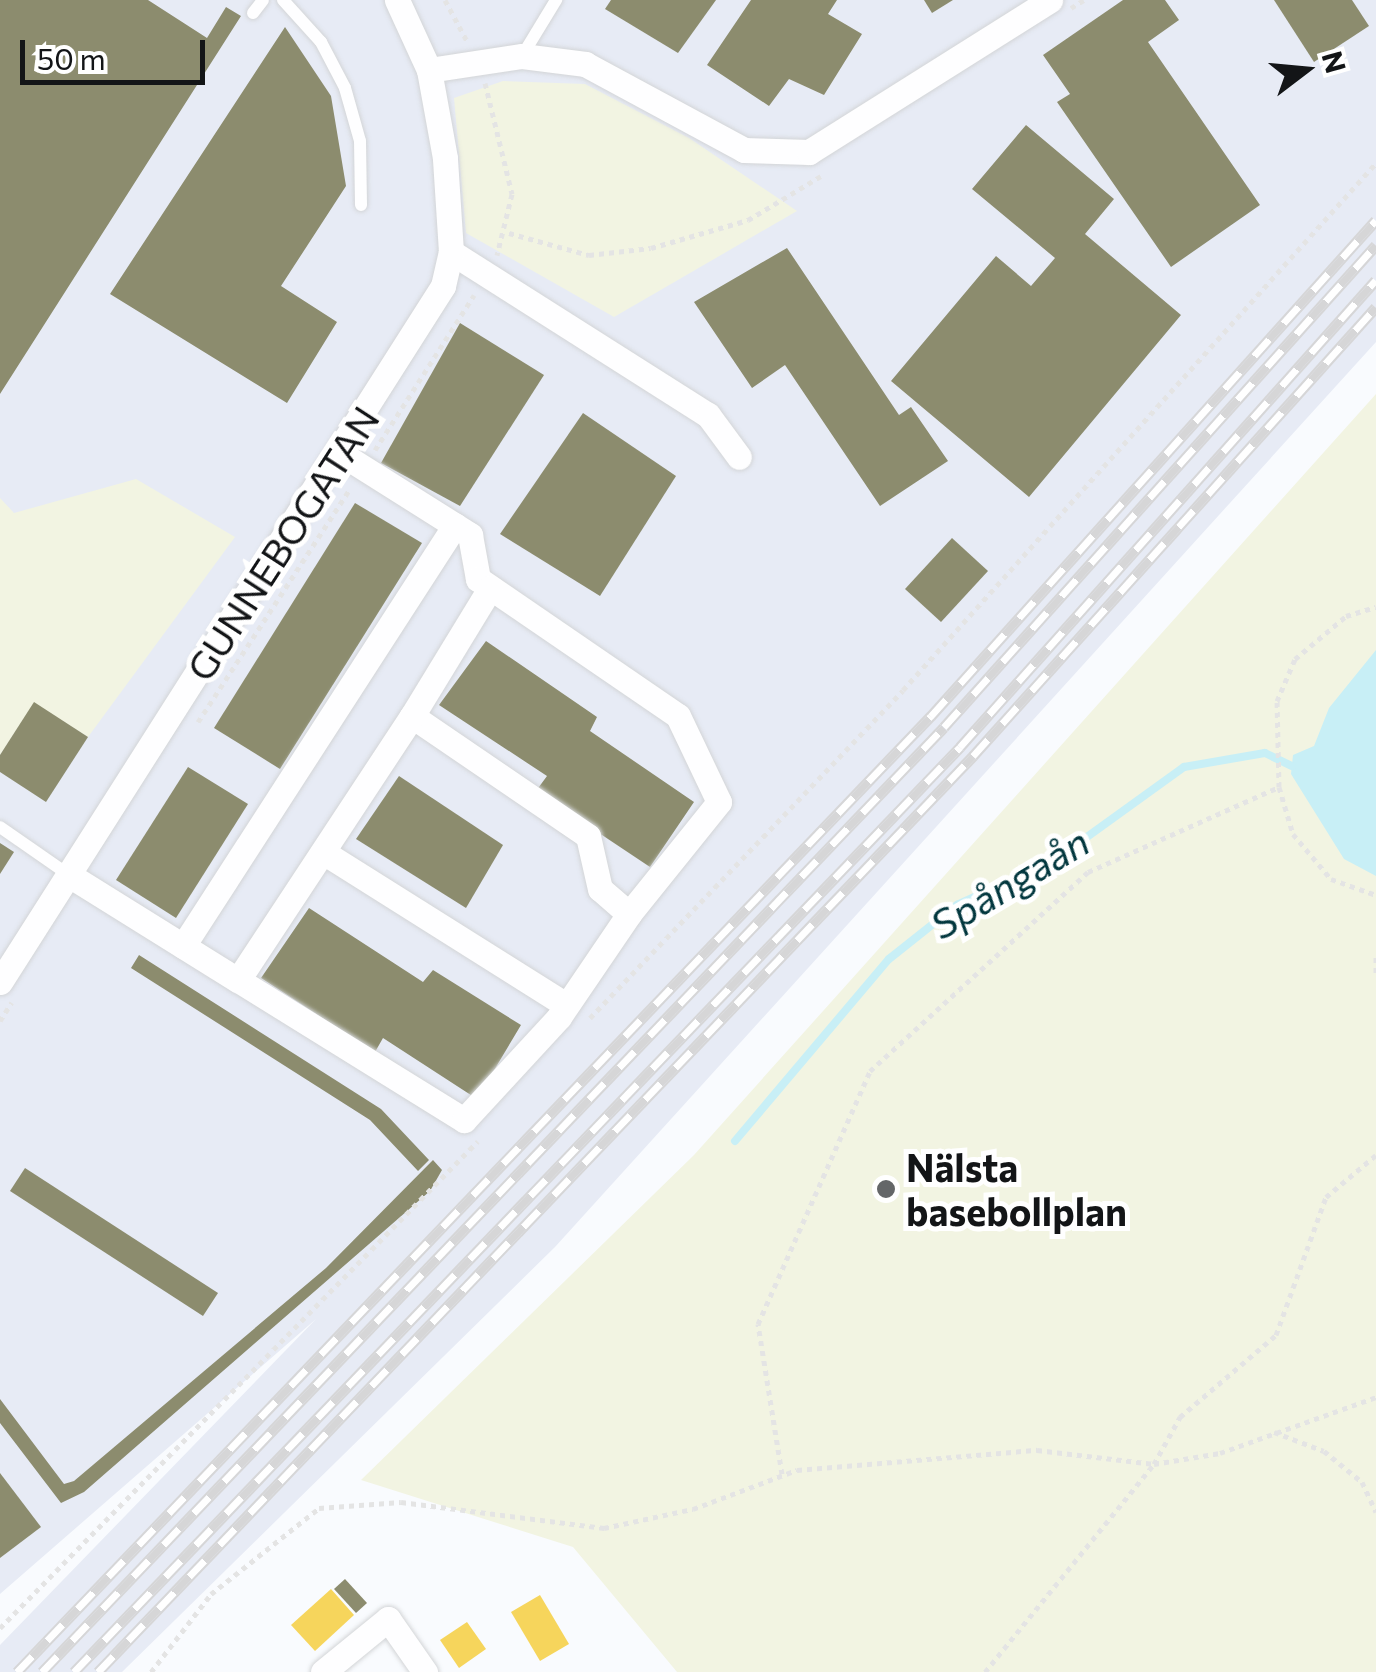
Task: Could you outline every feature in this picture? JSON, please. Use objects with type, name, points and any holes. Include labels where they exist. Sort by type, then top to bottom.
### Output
[{"type":"street","name":"GUNNEBOGATAN","points":[[0,982],[443,286],[451,252],[429,70],[397,0]]},
{"type":"street","points":[[429,70],[522,56],[586,64],[744,150],[808,152],[1050,0]]},
{"type":"street","points":[[451,252],[708,415],[738,457]]},
{"type":"street","points":[[69,874],[464,1120],[566,1005],[630,914],[719,802],[678,716],[478,579],[470,535],[340,453]]},
{"type":"street","points":[[183,946],[455,525]]},
{"type":"street","points":[[238,980],[412,716],[490,588]]},
{"type":"street","points":[[412,716],[588,836],[600,889],[630,914]]},
{"type":"street","points":[[323,852],[566,1005]]},
{"type":"street","points":[[324,1672],[388,1618],[425,1672]]},
{"type":"lane","points":[[253,13],[263,0]]},
{"type":"lane","points":[[283,0],[321,42],[345,88],[360,141],[361,204]]},
{"type":"lane","points":[[522,56],[556,0]]},
{"type":"lane","points":[[0,827],[69,874]]},
{"type":"path","points":[[578,1032],[903,690],[1376,163]]},
{"type":"path","points":[[1376,608],[1346,616],[1295,659],[1272,742],[1279,787],[1293,834],[1331,879],[1376,895]]},
{"type":"path","points":[[782,1474],[758,1324],[870,1071],[1088,872],[1279,787]]},
{"type":"path","points":[[1376,957],[1376,977]]},
{"type":"path","points":[[0,1628],[486,1132]]},
{"type":"path","points":[[985,1672],[1154,1464],[1180,1416],[1276,1334],[1326,1197],[1376,1155]]},
{"type":"path","points":[[151,1672],[212,1594],[319,1508],[401,1502],[604,1528],[694,1510],[782,1474],[1037,1450],[1154,1464],[1220,1453],[1376,1397]]},
{"type":"path","points":[[1274,1432],[1324,1450],[1362,1482],[1376,1512]]},
{"type":"shaded area","points":[[0,0],[1376,0],[1376,342],[555,1247],[122,1672],[0,1672],[0,1645],[316,1319],[0,1594]]},
{"type":"green space","points":[[503,81],[585,84],[689,138],[797,211],[614,317],[466,233],[454,98]]},
{"type":"green space","points":[[1376,394],[1376,1672],[677,1672],[573,1547],[361,1480],[694,1155]]},
{"type":"green space","points":[[136,479],[235,537],[88,737],[34,703],[0,755],[0,498],[14,513]]},
{"type":"water","points":[[1376,650],[1376,876],[1344,859],[1291,774],[1293,755],[1314,746],[1329,708]]},
{"type":"building: Homes","points":[[331,1589],[354,1615],[315,1651],[291,1625]]},
{"type":"building: Homes","points":[[540,1595],[569,1644],[540,1661],[511,1612]]},
{"type":"building: Homes","points":[[467,1622],[486,1649],[459,1668],[440,1640]]},
{"type":"building: Industry","points":[[0,0],[148,0],[207,38],[226,7],[241,16],[0,394]]},
{"type":"building: Industry","points":[[611,0],[716,0],[678,53],[605,9]]},
{"type":"building: Industry","points":[[751,0],[837,0],[828,14],[862,34],[824,95],[789,79],[769,106],[707,65]]},
{"type":"building: Industry","points":[[924,0],[953,0],[932,13]]},
{"type":"building: Industry","points":[[1123,0],[1165,0],[1179,20],[1148,42],[1260,205],[1171,267],[1057,102],[1070,94],[1043,55]]},
{"type":"building: Industry","points":[[1274,0],[1352,0],[1369,26],[1314,62]]},
{"type":"building: Industry","points":[[285,27],[331,96],[346,186],[281,286],[337,322],[287,403],[110,294]]},
{"type":"building: Industry","points":[[1026,125],[1114,199],[1085,234],[1181,315],[1029,497],[891,381],[996,256],[1031,286],[1055,258],[972,189]]},
{"type":"building: Industry","points":[[787,248],[899,415],[911,407],[948,461],[880,506],[785,365],[752,388],[694,302]]},
{"type":"building: Industry","points":[[460,323],[544,375],[460,506],[381,463]]},
{"type":"building: Industry","points":[[583,413],[676,476],[600,596],[500,534]]},
{"type":"building: Industry","points":[[355,503],[422,543],[280,769],[214,728]]},
{"type":"building: Industry","points":[[952,538],[988,571],[941,622],[905,589]]},
{"type":"building: Industry","points":[[486,641],[597,717],[590,731],[694,802],[650,867],[536,791],[547,776],[439,705]]},
{"type":"building: Industry","points":[[34,702],[88,737],[46,802],[0,772],[0,755]]},
{"type":"building: Industry","points":[[188,767],[248,804],[176,918],[116,880]]},
{"type":"building: Industry","points":[[399,776],[503,845],[466,908],[356,839]]},
{"type":"building: Industry","points":[[0,843],[14,852],[0,874]]},
{"type":"building: Industry","points":[[309,908],[423,982],[433,970],[521,1025],[477,1099],[383,1038],[375,1052],[261,978]]},
{"type":"building: Industry","points":[[139,955],[381,1109],[429,1160],[418,1171],[370,1120],[131,968]]},
{"type":"building: Industry","points":[[433,1160],[442,1170],[430,1191],[84,1492],[61,1503],[0,1423],[0,1399],[64,1484],[74,1481],[326,1268]]},
{"type":"building: Industry","points":[[25,1168],[218,1293],[203,1316],[10,1191]]},
{"type":"building: Industry","points":[[0,1473],[41,1527],[0,1558]]},
{"type":"building: Industry","points":[[345,1579],[367,1603],[356,1613],[334,1589]]},
{"type":"waterway","name":"Spångaån","points":[[735,1141],[889,959],[957,905],[1055,860],[1184,767],[1265,753],[1292,766]]},
{"type":"railway","points":[[17,1672],[931,716],[1376,220]]},
{"type":"railway","points":[[42,1672],[944,727],[1376,245]]},
{"type":"railway","points":[[74,1672],[960,747],[1376,280]]},
{"type":"railway","points":[[98,1672],[973,756],[1376,307]]},
{"type":"place","name":"Nälsta basebollplan","points":[[886,1189]]}]
